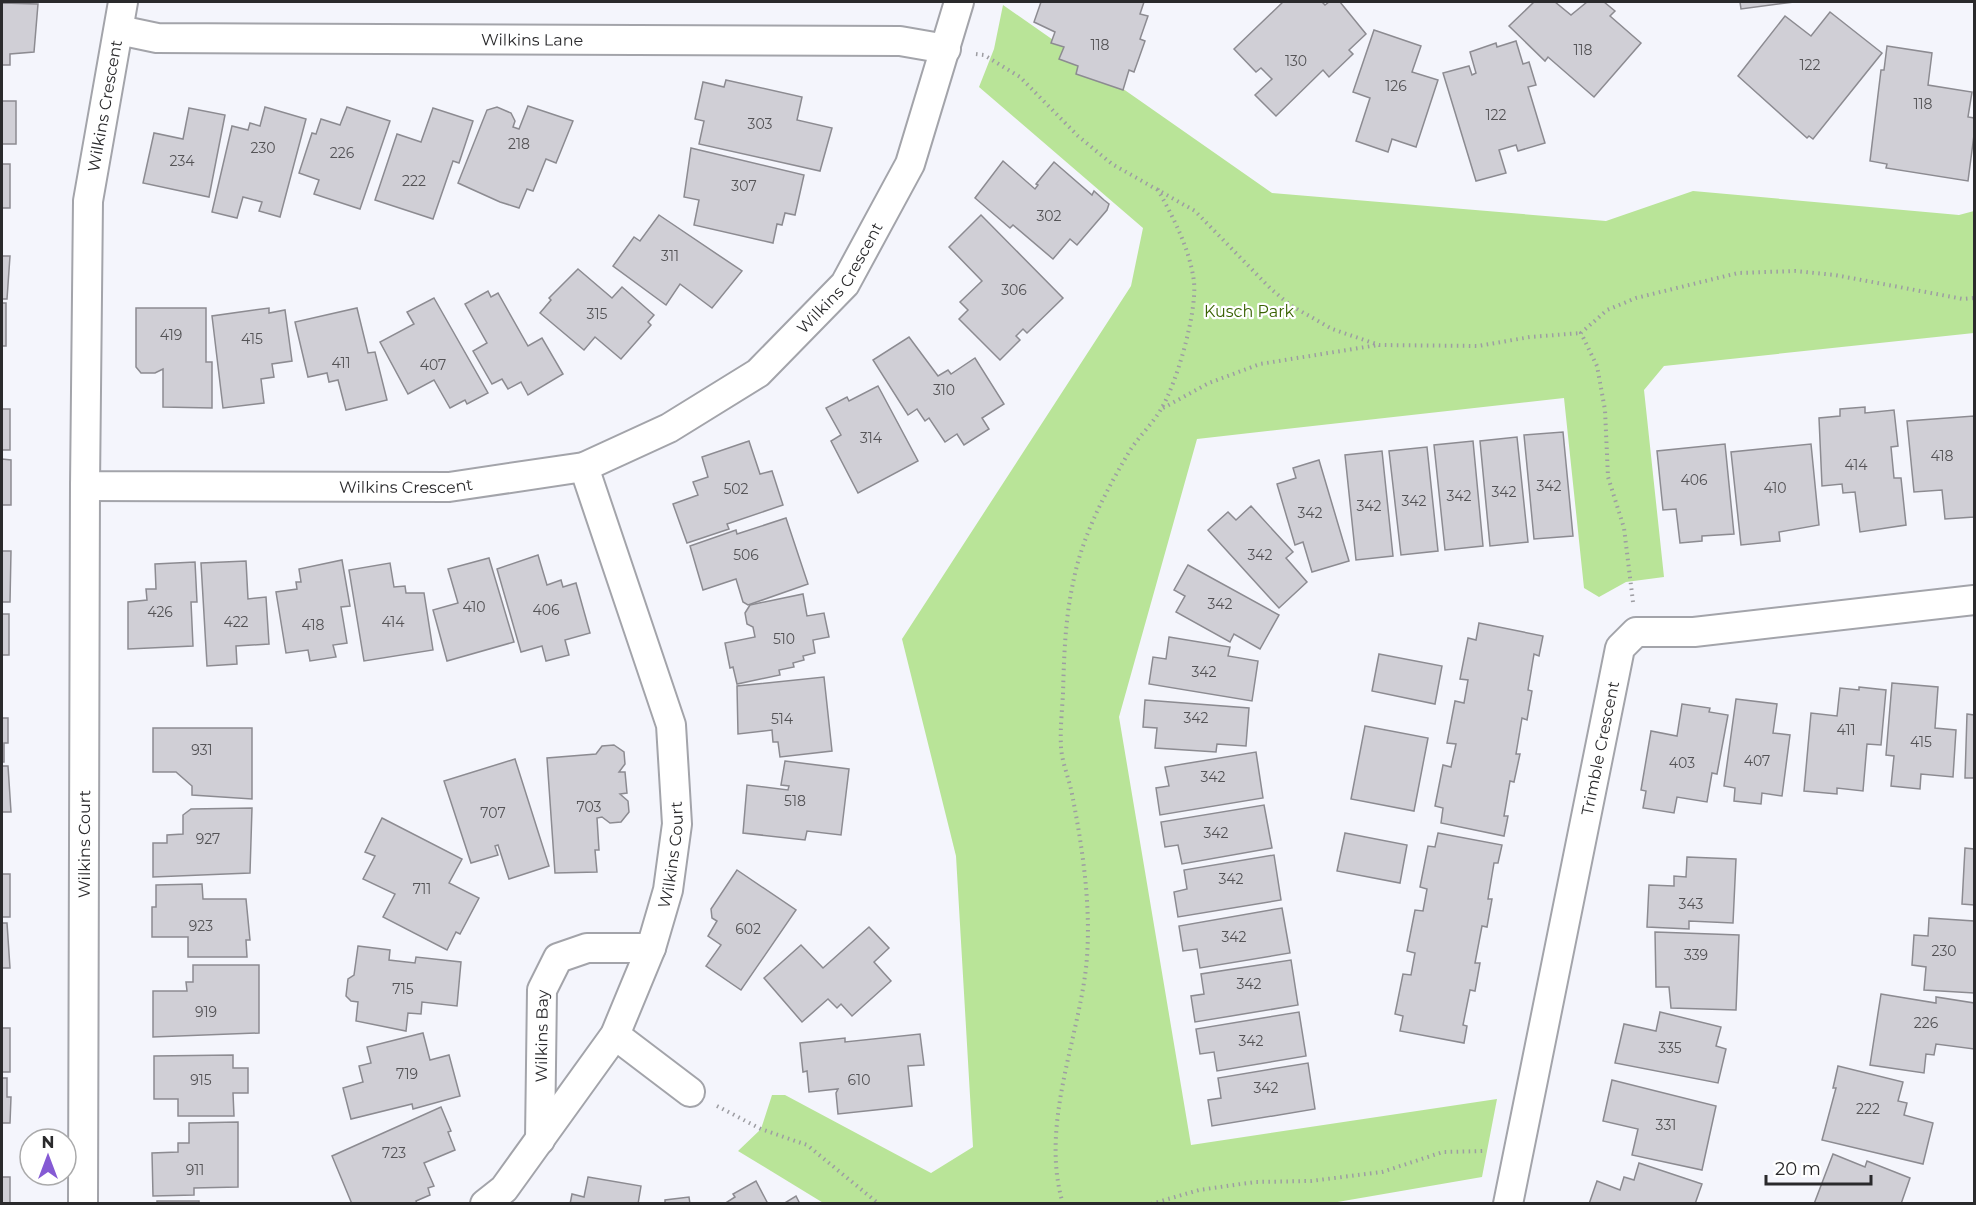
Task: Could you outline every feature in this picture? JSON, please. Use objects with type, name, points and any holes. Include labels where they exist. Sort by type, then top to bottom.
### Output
[{"type":"street","name":"Wilkins Crescent","points":[[123,2],[88,201],[85,486],[448,487],[584,467],[669,428],[758,373],[844,284],[910,164],[959,2]]},
{"type":"street","name":"Wilkins Lane","points":[[119,30],[157,38],[900,41],[946,49]]},
{"type":"street","name":"Wilkins Court","points":[[485,1203],[504,1189],[615,1035],[651,948],[668,890],[677,824],[671,725],[584,467]]},
{"type":"street","name":"Wilkins Court","points":[[82,1203],[85,486]]},
{"type":"street","name":"Trimble Crescent","points":[[1508,1203],[1620,648],[1636,632],[1694,632],[1974,600]]},
{"type":"street","name":"Wilkins Bay","points":[[540,1140],[542,990],[558,958],[587,948],[651,948]]},
{"type":"street","points":[[615,1035],[690,1092]]},
{"type":"path","points":[[984,55],[1020,78],[1078,136],[1112,164],[1195,211],[1290,305],[1332,329],[1379,345]]},
{"type":"path","points":[[1063,1203],[1058,1184],[1057,1128],[1080,1006],[1088,924],[1078,830],[1061,749],[1066,626],[1073,582],[1084,543],[1106,493],[1131,448],[1162,408],[1193,309],[1194,281],[1176,223],[1157,188]]},
{"type":"path","points":[[1162,408],[1209,383],[1260,364],[1379,345],[1478,346],[1530,337],[1581,333],[1607,310],[1636,298],[1738,273],[1815,273],[1963,299],[1974,298]]},
{"type":"path","points":[[1581,333],[1597,366],[1605,410],[1608,477],[1624,528],[1633,591]]},
{"type":"path","points":[[690,1092],[753,1125],[807,1145],[879,1203]]},
{"type":"path","points":[[1151,1203],[1199,1190],[1255,1182],[1311,1181],[1382,1172],[1443,1152],[1491,1152]]},
{"type":"green space","name":"Kusch Park","points":[[1003,5],[1272,193],[1606,221],[1693,191],[1959,215],[1974,211],[1974,333],[1664,366],[1644,390],[1664,577],[1626,582],[1599,597],[1584,588],[1564,398],[1197,439],[1119,717],[1191,1145],[1497,1099],[1482,1177],[1326,1204],[825,1204],[738,1151],[761,1129],[772,1095],[785,1095],[931,1173],[973,1147],[956,856],[902,639],[1131,286],[1143,228],[979,87],[994,49]]},
{"type":"building","points":[[1041,2],[1144,2],[1140,14],[1148,16],[1140,39],[1145,41],[1134,72],[1129,70],[1123,90],[1076,74],[1078,66],[1059,59],[1064,47],[1051,43],[1055,32],[1034,22]]},
{"type":"building","points":[[1283,2],[1322,2],[1325,5],[1329,2],[1340,2],[1366,34],[1349,50],[1353,54],[1329,77],[1323,70],[1276,116],[1255,95],[1272,79],[1261,68],[1256,72],[1234,49]]},
{"type":"building","points":[[1534,2],[1555,2],[1571,15],[1587,2],[1604,2],[1615,11],[1610,16],[1641,43],[1594,97],[1548,57],[1545,61],[1509,26]]},
{"type":"building","points":[[1740,2],[1794,2],[1741,9]]},
{"type":"building","points":[[2,3],[38,4],[34,52],[10,54],[10,65],[2,65]]},
{"type":"building","points":[[1830,12],[1882,53],[1813,139],[1809,136],[1807,138],[1738,76],[1785,16],[1811,36]]},
{"type":"building","points":[[1374,30],[1421,46],[1412,72],[1438,80],[1416,147],[1392,139],[1388,152],[1356,141],[1370,98],[1353,92]]},
{"type":"building","points":[[1516,41],[1523,64],[1529,62],[1536,85],[1528,87],[1545,143],[1518,151],[1516,145],[1499,150],[1506,173],[1476,181],[1443,73],[1469,66],[1472,75],[1476,73],[1470,52],[1496,43],[1497,47]]},
{"type":"building","points":[[1887,46],[1932,53],[1928,85],[1972,92],[1968,117],[1974,118],[1974,135],[1968,181],[1886,168],[1887,164],[1870,161],[1881,70],[1884,70]]},
{"type":"building","points":[[726,80],[802,97],[797,120],[832,128],[820,171],[699,144],[704,121],[695,119],[703,82],[724,87]]},
{"type":"building","points":[[2,101],[16,101],[16,144],[2,144]]},
{"type":"building","points":[[528,106],[573,121],[556,163],[546,159],[533,191],[527,189],[519,208],[458,183],[487,110],[497,107],[511,113],[515,121],[513,127],[519,129]]},
{"type":"building","points":[[265,107],[306,119],[280,217],[259,211],[262,202],[243,197],[237,218],[212,212],[232,126],[248,130],[250,123],[260,126]]},
{"type":"building","points":[[347,107],[390,121],[360,209],[314,194],[319,180],[299,173],[312,133],[316,134],[321,119],[340,125]]},
{"type":"building","points":[[189,108],[225,115],[209,197],[143,183],[154,133],[183,139]]},
{"type":"building","points":[[433,108],[473,121],[459,163],[453,161],[433,219],[375,200],[397,134],[421,142]]},
{"type":"building","points":[[691,148],[804,175],[795,215],[785,213],[782,225],[777,224],[773,243],[694,225],[699,200],[684,197]]},
{"type":"building","points":[[1003,161],[1035,189],[1038,185],[1036,184],[1054,162],[1092,195],[1094,191],[1109,204],[1107,210],[1077,245],[1070,239],[1053,259],[1013,225],[1010,228],[975,198]]},
{"type":"building","points":[[2,164],[10,164],[10,208],[2,208]]},
{"type":"building","points":[[659,215],[742,271],[712,308],[680,284],[666,305],[613,266],[634,237],[640,241]]},
{"type":"building","points":[[981,215],[1063,298],[1027,333],[1023,329],[1016,336],[1020,340],[1000,360],[959,319],[968,310],[960,302],[982,281],[949,247]]},
{"type":"building","points":[[2,256],[10,256],[7,299],[2,299]]},
{"type":"building","points":[[578,269],[612,298],[622,287],[654,315],[648,322],[651,325],[621,359],[595,337],[584,350],[540,313],[551,300],[549,298]]},
{"type":"building","points":[[488,291],[491,297],[498,293],[528,346],[542,338],[563,374],[528,395],[521,382],[508,389],[502,379],[492,384],[473,351],[487,343],[465,304]]},
{"type":"building","points":[[434,298],[488,393],[467,404],[465,400],[450,408],[434,380],[408,394],[380,342],[414,324],[407,312]]},
{"type":"building","points":[[2,303],[6,303],[6,346],[2,346]]},
{"type":"building","points":[[136,308],[206,308],[206,362],[212,362],[212,408],[163,407],[163,369],[155,373],[141,373],[136,367]]},
{"type":"building","points":[[269,308],[269,313],[285,310],[292,361],[272,364],[274,377],[261,379],[264,403],[223,408],[212,316]]},
{"type":"building","points":[[357,308],[368,353],[375,352],[387,400],[346,410],[338,380],[329,382],[327,373],[308,377],[295,322]]},
{"type":"building","points":[[909,337],[938,376],[948,370],[951,374],[975,358],[1004,404],[982,418],[989,429],[964,445],[957,434],[945,442],[929,418],[925,421],[917,409],[908,415],[873,360]]},
{"type":"building","points":[[878,386],[918,461],[858,493],[831,441],[841,435],[826,408],[847,397],[849,401]]},
{"type":"building","points":[[1865,407],[1865,413],[1894,410],[1898,446],[1891,447],[1894,478],[1901,478],[1906,525],[1860,532],[1855,492],[1843,493],[1842,484],[1822,486],[1819,418],[1840,416],[1840,409]]},
{"type":"building","points":[[2,409],[10,409],[10,450],[2,450]]},
{"type":"building","points":[[1974,416],[1974,517],[1945,519],[1942,490],[1914,492],[1907,421]]},
{"type":"building","points":[[1563,432],[1573,536],[1534,539],[1524,435]]},
{"type":"building","points":[[1517,437],[1528,542],[1490,546],[1480,441]]},
{"type":"building","points":[[749,441],[760,474],[772,471],[783,505],[727,524],[729,529],[687,543],[673,504],[698,495],[693,482],[708,477],[702,457]]},
{"type":"building","points":[[1473,441],[1483,546],[1445,550],[1434,445]]},
{"type":"building","points":[[1725,444],[1734,534],[1702,536],[1702,541],[1680,543],[1676,509],[1663,510],[1657,451]]},
{"type":"building","points":[[1811,444],[1819,525],[1779,532],[1780,541],[1741,545],[1731,452]]},
{"type":"building","points":[[1427,447],[1438,551],[1401,555],[1389,451]]},
{"type":"building","points":[[1382,451],[1393,556],[1356,560],[1345,455]]},
{"type":"building","points":[[2,459],[11,460],[11,505],[2,505]]},
{"type":"building","points":[[1319,460],[1349,561],[1312,572],[1303,542],[1295,545],[1277,484],[1296,478],[1293,468]]},
{"type":"building","points":[[1251,506],[1293,552],[1286,558],[1307,582],[1279,608],[1208,530],[1228,512],[1236,520]]},
{"type":"building","points":[[786,518],[808,584],[748,605],[743,602],[736,579],[703,590],[690,546],[736,530],[737,534]]},
{"type":"building","points":[[2,551],[11,551],[10,602],[2,602]]},
{"type":"building","points":[[538,555],[547,585],[561,580],[563,587],[576,583],[590,633],[565,640],[569,655],[546,661],[542,646],[521,652],[497,569]]},
{"type":"building","points":[[489,558],[514,642],[447,661],[433,610],[458,603],[448,569]]},
{"type":"building","points":[[342,560],[350,606],[341,607],[347,643],[333,645],[336,657],[310,661],[308,650],[286,653],[276,592],[297,589],[296,582],[301,582],[299,569]]},
{"type":"building","points":[[246,561],[248,599],[266,597],[269,644],[236,646],[237,664],[207,666],[201,563]]},
{"type":"building","points":[[195,562],[197,602],[191,602],[193,646],[128,649],[128,602],[147,600],[146,589],[156,589],[155,564]]},
{"type":"building","points":[[390,563],[394,587],[405,586],[406,593],[424,593],[433,650],[364,661],[349,570]]},
{"type":"building","points":[[1188,565],[1279,615],[1260,649],[1234,634],[1230,642],[1176,612],[1185,596],[1174,590]]},
{"type":"building","points":[[803,594],[807,616],[824,613],[829,637],[813,640],[815,653],[803,656],[804,660],[793,663],[794,667],[779,670],[780,675],[737,684],[733,667],[730,668],[725,643],[755,637],[753,627],[747,624],[745,613],[750,605]]},
{"type":"building","points":[[2,614],[9,614],[9,655],[2,655]]},
{"type":"building","points":[[1479,623],[1543,636],[1539,656],[1534,654],[1528,690],[1532,691],[1527,720],[1522,718],[1516,754],[1520,754],[1514,782],[1510,781],[1504,816],[1508,816],[1504,836],[1441,823],[1443,808],[1435,806],[1443,765],[1451,767],[1456,744],[1447,743],[1455,701],[1464,703],[1468,680],[1460,679],[1468,638],[1476,640]]},
{"type":"building","points":[[1169,637],[1230,647],[1228,656],[1258,661],[1252,701],[1149,684],[1153,657],[1166,659]]},
{"type":"building","points":[[1379,654],[1442,666],[1435,704],[1372,691]]},
{"type":"building","points":[[824,677],[832,751],[780,757],[778,742],[773,742],[772,730],[738,734],[737,686]]},
{"type":"building","points":[[1892,683],[1938,687],[1935,728],[1956,730],[1953,777],[1921,774],[1920,789],[1891,786],[1894,756],[1886,755]]},
{"type":"building","points":[[1859,687],[1886,690],[1881,745],[1867,744],[1863,791],[1837,788],[1837,794],[1804,791],[1811,713],[1837,716],[1840,688],[1859,690]]},
{"type":"building","points":[[1736,699],[1777,704],[1773,733],[1790,735],[1782,796],[1762,793],[1761,804],[1734,801],[1735,788],[1724,786]]},
{"type":"building","points":[[1145,700],[1249,708],[1246,746],[1217,744],[1216,752],[1155,748],[1157,728],[1143,727]]},
{"type":"building","points":[[1682,704],[1710,708],[1709,712],[1728,715],[1717,774],[1712,773],[1707,802],[1677,797],[1674,813],[1643,808],[1646,791],[1641,790],[1651,731],[1677,736]]},
{"type":"building","points":[[1967,714],[1974,715],[1974,778],[1965,778]]},
{"type":"building","points":[[2,718],[8,718],[8,743],[4,743],[4,762],[2,762]]},
{"type":"building","points":[[1365,726],[1428,738],[1414,811],[1351,799]]},
{"type":"building","points":[[153,728],[252,728],[252,799],[192,795],[192,786],[176,772],[153,772]]},
{"type":"building","points":[[614,745],[624,752],[625,764],[619,772],[625,772],[627,793],[620,794],[628,801],[629,812],[621,822],[610,823],[602,817],[597,818],[599,850],[595,850],[597,872],[555,873],[547,758],[596,754],[602,746]]},
{"type":"building","points":[[1256,752],[1263,798],[1160,815],[1156,788],[1169,786],[1165,767]]},
{"type":"building","points":[[515,759],[549,866],[509,879],[498,845],[495,846],[498,855],[471,863],[444,781]]},
{"type":"building","points":[[785,761],[849,769],[841,835],[807,831],[805,840],[743,833],[747,785],[788,790],[789,786],[781,785]]},
{"type":"building","points":[[2,766],[8,766],[11,812],[2,812]]},
{"type":"building","points":[[1264,805],[1272,848],[1182,864],[1178,845],[1165,847],[1161,822]]},
{"type":"building","points":[[252,808],[250,873],[153,877],[153,843],[167,843],[167,835],[183,834],[183,815],[191,809]]},
{"type":"building","points":[[382,818],[462,859],[449,883],[479,898],[460,934],[456,932],[447,950],[383,917],[395,894],[363,879],[375,856],[365,852]]},
{"type":"building","points":[[1345,833],[1407,845],[1400,883],[1337,871]]},
{"type":"building","points":[[1438,833],[1502,845],[1498,863],[1494,863],[1488,899],[1492,899],[1487,927],[1482,926],[1475,963],[1480,963],[1475,991],[1470,990],[1463,1025],[1467,1026],[1464,1043],[1400,1031],[1403,1016],[1395,1014],[1403,974],[1411,975],[1415,953],[1407,951],[1415,910],[1423,911],[1427,889],[1420,887],[1428,846],[1435,847]]},
{"type":"building","points":[[1965,848],[1974,849],[1974,905],[1962,904]]},
{"type":"building","points":[[1274,855],[1281,900],[1178,917],[1174,892],[1187,889],[1184,870]]},
{"type":"building","points":[[1687,857],[1736,859],[1733,923],[1689,921],[1689,929],[1647,927],[1649,885],[1674,886],[1674,876],[1686,877]]},
{"type":"building","points":[[737,870],[796,910],[741,990],[706,966],[721,945],[708,936],[717,921],[712,918],[711,909]]},
{"type":"building","points":[[2,874],[10,874],[10,917],[2,917]]},
{"type":"building","points":[[202,884],[203,899],[246,899],[250,940],[246,940],[247,957],[188,957],[188,937],[152,937],[152,907],[156,907],[156,885]]},
{"type":"building","points":[[1282,908],[1290,953],[1200,968],[1197,949],[1183,951],[1179,926]]},
{"type":"building","points":[[1929,918],[1974,921],[1974,993],[1924,990],[1926,967],[1912,965],[1914,935],[1928,936]]},
{"type":"building","points":[[2,923],[7,923],[10,968],[2,968]]},
{"type":"building","points":[[869,927],[889,948],[874,962],[891,981],[852,1016],[841,1004],[837,1008],[828,999],[802,1022],[764,978],[801,945],[823,968]]},
{"type":"building","points":[[1655,932],[1739,935],[1736,1010],[1671,1008],[1669,987],[1656,987]]},
{"type":"building","points":[[358,946],[390,950],[389,960],[415,963],[416,957],[461,962],[457,1006],[422,1002],[421,1014],[408,1013],[406,1031],[356,1021],[358,1002],[351,1001],[346,996],[348,979],[354,975]]},
{"type":"building","points":[[1291,960],[1298,1005],[1195,1022],[1191,996],[1204,994],[1201,974]]},
{"type":"building","points":[[193,965],[259,965],[259,1033],[153,1037],[153,991],[187,991],[186,982],[193,982]]},
{"type":"building","points":[[1881,994],[1936,1003],[1936,997],[1974,1003],[1974,1049],[1936,1044],[1934,1055],[1926,1054],[1924,1073],[1870,1065]]},
{"type":"building","points":[[1299,1012],[1306,1056],[1217,1071],[1214,1052],[1200,1054],[1196,1029]]},
{"type":"building","points":[[1660,1012],[1721,1027],[1716,1046],[1726,1049],[1718,1083],[1615,1063],[1624,1024],[1656,1031]]},
{"type":"building","points":[[2,1028],[10,1028],[10,1072],[2,1072]]},
{"type":"building","points":[[423,1033],[430,1060],[449,1055],[460,1096],[413,1109],[412,1104],[351,1119],[343,1088],[363,1082],[359,1066],[371,1063],[367,1047]]},
{"type":"building","points":[[920,1034],[924,1065],[908,1066],[912,1106],[838,1114],[836,1093],[838,1089],[809,1092],[807,1071],[803,1072],[800,1043],[845,1038],[845,1042]]},
{"type":"building","points":[[233,1055],[233,1068],[248,1068],[248,1093],[233,1093],[234,1116],[178,1116],[178,1099],[154,1099],[154,1056]]},
{"type":"building","points":[[1308,1063],[1315,1109],[1212,1126],[1208,1100],[1221,1098],[1218,1078]]},
{"type":"building","points":[[1838,1066],[1903,1082],[1898,1101],[1907,1103],[1904,1115],[1933,1123],[1923,1164],[1822,1140],[1836,1088],[1833,1088]]},
{"type":"building","points":[[2,1078],[7,1078],[7,1097],[11,1097],[10,1123],[2,1123]]},
{"type":"building","points":[[1612,1080],[1716,1106],[1702,1170],[1632,1155],[1638,1129],[1603,1121]]},
{"type":"building","points":[[441,1107],[451,1131],[448,1132],[455,1150],[424,1163],[434,1186],[428,1188],[430,1195],[416,1201],[417,1204],[352,1204],[332,1156]]},
{"type":"building","points":[[238,1122],[238,1187],[194,1188],[194,1195],[153,1196],[152,1153],[178,1152],[178,1143],[189,1143],[189,1123]]},
{"type":"building","points":[[1833,1154],[1865,1167],[1867,1161],[1910,1178],[1901,1204],[1814,1204]]},
{"type":"building","points":[[1639,1163],[1702,1184],[1695,1204],[1589,1204],[1597,1181],[1620,1190],[1624,1177],[1634,1180]]},
{"type":"building","points":[[2,1177],[10,1177],[10,1204],[2,1204]]},
{"type":"building","points":[[588,1177],[641,1186],[638,1204],[570,1204],[572,1194],[584,1197]]},
{"type":"building","points":[[756,1181],[768,1204],[724,1204],[735,1197],[733,1194]]},
{"type":"building","points":[[796,1196],[800,1204],[783,1204]]},
{"type":"building","points":[[689,1197],[690,1204],[656,1204],[665,1203],[665,1200]]},
{"type":"building","points":[[157,1201],[199,1201],[199,1204],[157,1204]]}]
